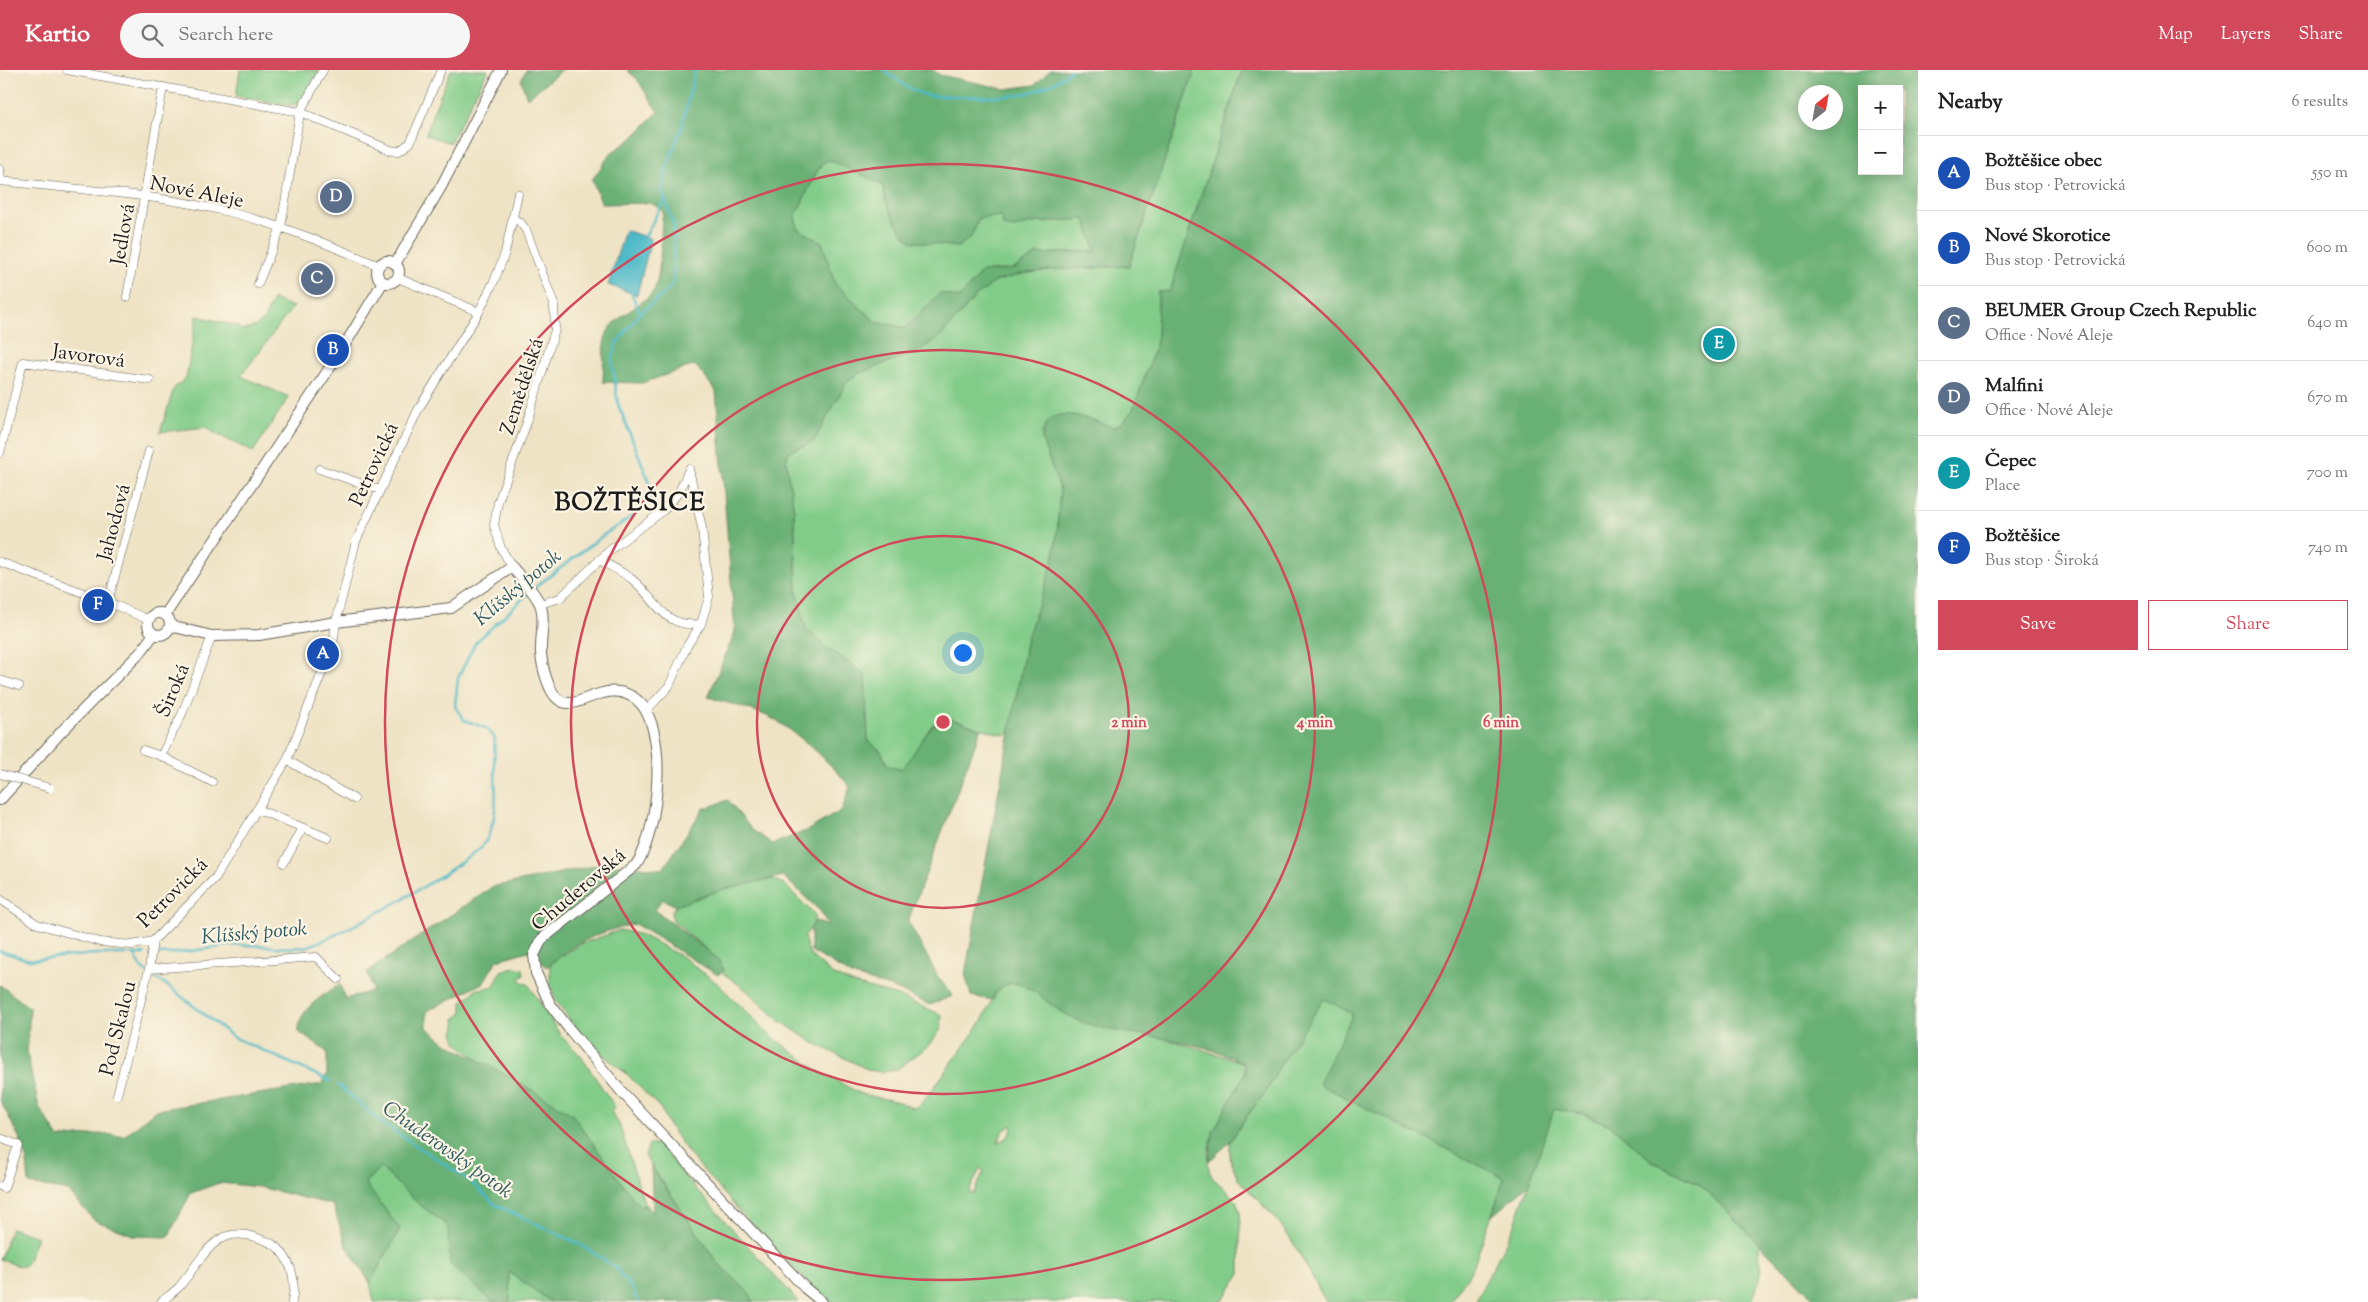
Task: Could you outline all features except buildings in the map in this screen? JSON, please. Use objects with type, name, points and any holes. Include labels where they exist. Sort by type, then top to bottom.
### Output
[{"type":"street","points":[[66,70],[300,112],[390,150],[399,152],[410,143],[441,70]]},
{"type":"street","points":[[258,284],[281,227],[300,112],[323,70]]},
{"type":"street","points":[[395,264],[441,187],[501,70]]},
{"type":"street","name":"Jedlová","points":[[127,297],[163,87]]},
{"type":"street","points":[[0,169],[0,182]]},
{"type":"street","name":"Nové Aleje","points":[[0,182],[201,206],[281,227],[379,266]]},
{"type":"street","name":"Petrovická","points":[[0,899],[37,924],[100,942],[132,945],[153,941],[216,877],[287,760],[333,645],[336,622],[356,541],[418,408],[478,312],[504,253],[518,194]]},
{"type":"street","name":"Zemědělská","points":[[512,218],[520,222],[526,230],[550,292],[554,304],[555,330],[526,425],[498,502],[494,525],[501,548],[512,567]]},
{"type":"street","points":[[382,282],[378,275],[379,266],[386,262],[395,264]]},
{"type":"street","points":[[382,282],[391,283],[398,278],[399,273],[395,264]]},
{"type":"street","points":[[398,278],[478,312]]},
{"type":"street","points":[[165,615],[341,351],[382,282]]},
{"type":"street","name":"Javorová","points":[[0,453],[23,362],[150,380]]},
{"type":"street","name":"Jahodová","points":[[108,602],[149,451]]},
{"type":"street","points":[[319,469],[380,490]]},
{"type":"street","points":[[165,615],[170,626],[212,636],[258,635],[336,622],[451,608],[512,567],[540,604],[541,653],[549,685],[558,700],[568,704],[577,703],[602,692],[618,690],[634,697],[647,710],[669,686],[687,646],[701,624],[709,597],[702,528],[690,469],[679,492],[663,511],[599,560],[560,598],[540,604]]},
{"type":"street","points":[[599,560],[633,580],[665,616],[688,625],[701,624]]},
{"type":"street","points":[[0,562],[108,602],[149,620]]},
{"type":"street","points":[[0,800],[62,731],[134,659],[154,634],[149,628],[149,620],[156,614],[165,615]]},
{"type":"street","name":"Široká","points":[[154,634],[162,635],[170,626]]},
{"type":"street","name":"Široká","points":[[161,756],[182,714],[212,636]]},
{"type":"street","points":[[0,680],[19,686]]},
{"type":"street","name":"Chuderovská","points":[[647,710],[652,723],[657,788],[656,808],[646,847],[636,865],[542,939],[534,955],[536,973],[550,1004],[621,1091],[805,1288],[822,1302]]},
{"type":"street","points":[[143,750],[161,756],[212,782]]},
{"type":"street","points":[[287,760],[354,799]]},
{"type":"street","points":[[0,774],[50,788]]},
{"type":"street","points":[[257,809],[328,838]]},
{"type":"street","points":[[284,863],[303,828]]},
{"type":"street","name":"Pod Skalou","points":[[117,1095],[148,972],[153,941]]},
{"type":"street","name":"Pod Skalou","points":[[148,972],[316,957],[338,979]]},
{"type":"street","points":[[0,1138],[18,1145],[4,1188],[0,1186]]},
{"type":"street","points":[[161,1302],[179,1286],[205,1252],[218,1240],[229,1235],[241,1234],[276,1244],[285,1256],[292,1271],[294,1286],[292,1302]]},
{"type":"green space","points":[[240,70],[313,70],[319,72],[300,101],[297,104],[289,105],[236,96]]},
{"type":"green space","points":[[451,70],[488,70],[450,143],[426,135],[432,115]]},
{"type":"green space","points":[[526,70],[562,70],[527,98],[521,80]]},
{"type":"green space","points":[[627,70],[933,70],[940,75],[1005,89],[1035,85],[1050,70],[1195,70],[1129,266],[1049,270],[1021,274],[995,282],[975,297],[939,338],[917,352],[861,372],[847,382],[813,442],[789,451],[786,461],[794,511],[797,592],[806,629],[826,647],[865,674],[868,741],[881,751],[888,766],[901,769],[928,732],[940,721],[947,719],[956,720],[981,729],[908,921],[938,977],[953,996],[930,1005],[896,989],[851,975],[811,951],[811,928],[815,921],[828,926],[821,912],[783,876],[721,890],[676,906],[662,899],[655,910],[718,959],[724,970],[718,975],[635,924],[610,930],[588,939],[567,951],[547,967],[528,951],[497,960],[483,983],[427,1011],[427,1028],[446,1043],[510,1077],[572,1114],[632,1197],[642,1207],[645,1206],[644,1203],[653,1213],[651,1166],[717,1262],[749,1293],[754,1302],[551,1302],[509,1272],[510,1302],[493,1302],[450,1264],[448,1226],[419,1204],[380,1167],[365,1183],[400,1229],[370,1283],[346,1245],[333,1205],[259,1187],[219,1183],[191,1193],[168,1237],[135,1236],[94,1220],[68,1191],[29,1184],[27,1161],[20,1139],[0,1100],[0,985],[30,1008],[27,1054],[39,1107],[59,1138],[99,1134],[124,1136],[156,1110],[322,1084],[327,1074],[327,1052],[299,1032],[302,1016],[312,1004],[340,984],[345,999],[373,991],[367,972],[492,887],[603,864],[663,869],[703,809],[728,800],[752,830],[773,844],[808,830],[842,810],[850,787],[801,738],[767,716],[708,697],[735,632],[716,391],[695,365],[642,383],[603,382],[606,336],[615,322],[651,294],[655,288],[659,271],[663,211],[651,203],[602,204],[592,180],[611,153],[629,141],[658,112],[637,79]],"holes":[[[826,160],[837,163],[883,186],[892,215],[910,241],[958,247],[971,237],[979,218],[1002,216],[1003,226],[1014,228],[1032,223],[1085,219],[1096,251],[1037,254],[1014,269],[982,272],[959,298],[940,293],[905,328],[876,322],[835,284],[822,242],[798,229],[795,217],[816,173]]]},
{"type":"green space","points":[[1195,70],[1242,70],[1170,291],[1158,292],[1157,342],[1133,410],[1122,423],[1114,427],[1073,415],[1042,432],[1042,440],[1060,489],[1057,534],[1053,563],[1027,638],[1010,732],[1005,735],[946,719],[932,725],[908,763],[901,770],[888,766],[881,751],[868,741],[866,715],[826,647],[806,629],[797,592],[794,511],[786,461],[789,451],[813,442],[847,382],[861,372],[917,352],[939,338],[975,297],[995,282],[1021,274],[1049,270],[1129,266]]},
{"type":"green space","points":[[1242,70],[1918,70],[1918,130],[1915,132],[1914,137],[1918,144],[1918,1302],[1817,1302],[1700,1184],[1653,1162],[1610,1125],[1583,1114],[1554,1109],[1529,1184],[1492,1216],[1504,1178],[1319,1084],[1353,1014],[1324,999],[1283,1060],[1267,1090],[1230,1142],[1209,1161],[1213,1132],[1245,1073],[1245,1067],[1242,1062],[1213,1050],[1080,1021],[1057,1009],[1036,993],[1020,984],[1005,985],[998,990],[992,1000],[971,996],[965,974],[1027,638],[1053,563],[1057,534],[1060,489],[1042,440],[1045,427],[1051,419],[1060,415],[1070,415],[1114,427],[1122,423],[1133,410],[1157,342],[1158,292],[1170,291]]},
{"type":"green space","points":[[826,160],[856,171],[883,186],[886,203],[971,237],[979,218],[1003,216],[1014,228],[1032,223],[1085,219],[1096,251],[1037,254],[1014,269],[982,272],[959,298],[940,293],[905,328],[876,322],[835,284],[822,242],[798,229],[795,217],[816,173]]},
{"type":"green space","points":[[273,299],[293,307],[241,376],[289,397],[253,452],[214,433],[207,427],[160,432],[174,388],[186,378],[197,316],[237,326],[242,330],[260,324]]},
{"type":"green space","points":[[772,879],[784,884],[815,915],[813,925],[804,937],[810,955],[833,975],[854,984],[898,996],[942,1015],[941,1029],[930,1045],[896,1070],[882,1072],[869,1070],[814,1043],[780,1021],[745,989],[724,974],[718,959],[674,922],[671,914],[676,905],[684,901],[723,888]]},
{"type":"green space","points":[[620,930],[642,935],[684,958],[717,983],[771,1036],[820,1072],[861,1094],[899,1102],[912,1108],[919,1106],[932,1090],[982,1021],[997,991],[1004,985],[1013,983],[1027,986],[1060,1011],[1089,1024],[1164,1038],[1242,1062],[1245,1067],[1245,1073],[1212,1139],[1208,1166],[1212,1177],[1236,1200],[1240,1213],[1240,1275],[1221,1302],[826,1302],[740,1212],[689,1154],[668,1124],[661,1109],[628,1075],[593,1047],[574,1026],[556,1001],[550,985],[550,967],[552,962],[581,944]],"holes":[[[1012,1125],[1008,1136],[998,1142],[1003,1131]],[[980,1168],[984,1171],[973,1194],[969,1192]]]},
{"type":"green space","points":[[514,967],[523,969],[524,975],[520,978],[522,982],[528,984],[561,1036],[580,1055],[615,1107],[611,1111],[620,1126],[645,1206],[639,1205],[616,1177],[572,1114],[479,1061],[456,1042],[454,1033],[456,1027],[455,1019],[462,1014],[462,1002],[476,990],[494,986],[501,971]]},
{"type":"green space","points":[[1323,998],[1353,1013],[1320,1084],[1505,1178],[1472,1270],[1450,1302],[1326,1302],[1294,1244],[1277,1220],[1238,1179],[1230,1158],[1230,1142],[1267,1090],[1283,1060]]},
{"type":"green space","points":[[1554,1109],[1583,1114],[1610,1125],[1653,1162],[1700,1184],[1759,1244],[1761,1275],[1752,1302],[1475,1302],[1514,1227]]},
{"type":"green space","points":[[649,1144],[658,1144],[664,1149],[686,1178],[799,1302],[754,1302],[749,1293],[717,1262],[645,1156]]},
{"type":"green space","points":[[380,1167],[419,1204],[551,1302],[374,1302],[370,1283],[400,1229],[364,1183]]},
{"type":"green space","points":[[11,1228],[37,1237],[27,1263],[22,1267],[0,1259]]},
{"type":"water","points":[[625,230],[651,239],[637,295],[608,285]]},
{"type":"waterway","name":"Klíšský potok","points":[[533,589],[605,534],[627,520],[650,500],[652,493],[649,481],[618,404],[612,362],[616,344],[640,313],[666,292],[673,283],[674,226],[662,191],[664,176],[682,126],[695,70]]},
{"type":"waterway","name":"Klíšský potok","points":[[883,70],[909,88],[926,95],[991,97],[1019,95],[1046,87],[1059,80],[1071,70]]},
{"type":"waterway","points":[[644,239],[665,198]]},
{"type":"waterway","points":[[630,290],[640,313]]},
{"type":"waterway","name":"Klíšský potok","points":[[157,954],[240,945],[304,947],[342,932],[401,900],[476,851],[486,841],[494,815],[496,802],[495,738],[486,728],[464,720],[455,706],[458,678],[475,643],[529,593]]},
{"type":"waterway","name":"Klíšský potok","points":[[0,951],[30,960],[95,954],[144,954]]},
{"type":"waterway","name":"Chuderovský potok","points":[[134,954],[142,969],[168,986],[233,1037],[330,1081]]},
{"type":"waterway","name":"Chuderovský potok","points":[[338,1085],[382,1123],[470,1181],[494,1204],[579,1244],[615,1267],[633,1290],[638,1302]]},
{"type":"place","name":"Malfini","points":[[336,197]]},
{"type":"place","name":"BEUMER Group Czech Republic","points":[[317,279]]},
{"type":"place","name":"Čepec","points":[[1719,344]]},
{"type":"place","name":"Nové Skorotice","points":[[333,350]]},
{"type":"place","name":"Božtěšice","points":[[98,605]]},
{"type":"place","name":"Božtěšice obec","points":[[323,654]]},
{"type":"district","name":"BOŽTĚŠICE","points":[[630,501]]}]
